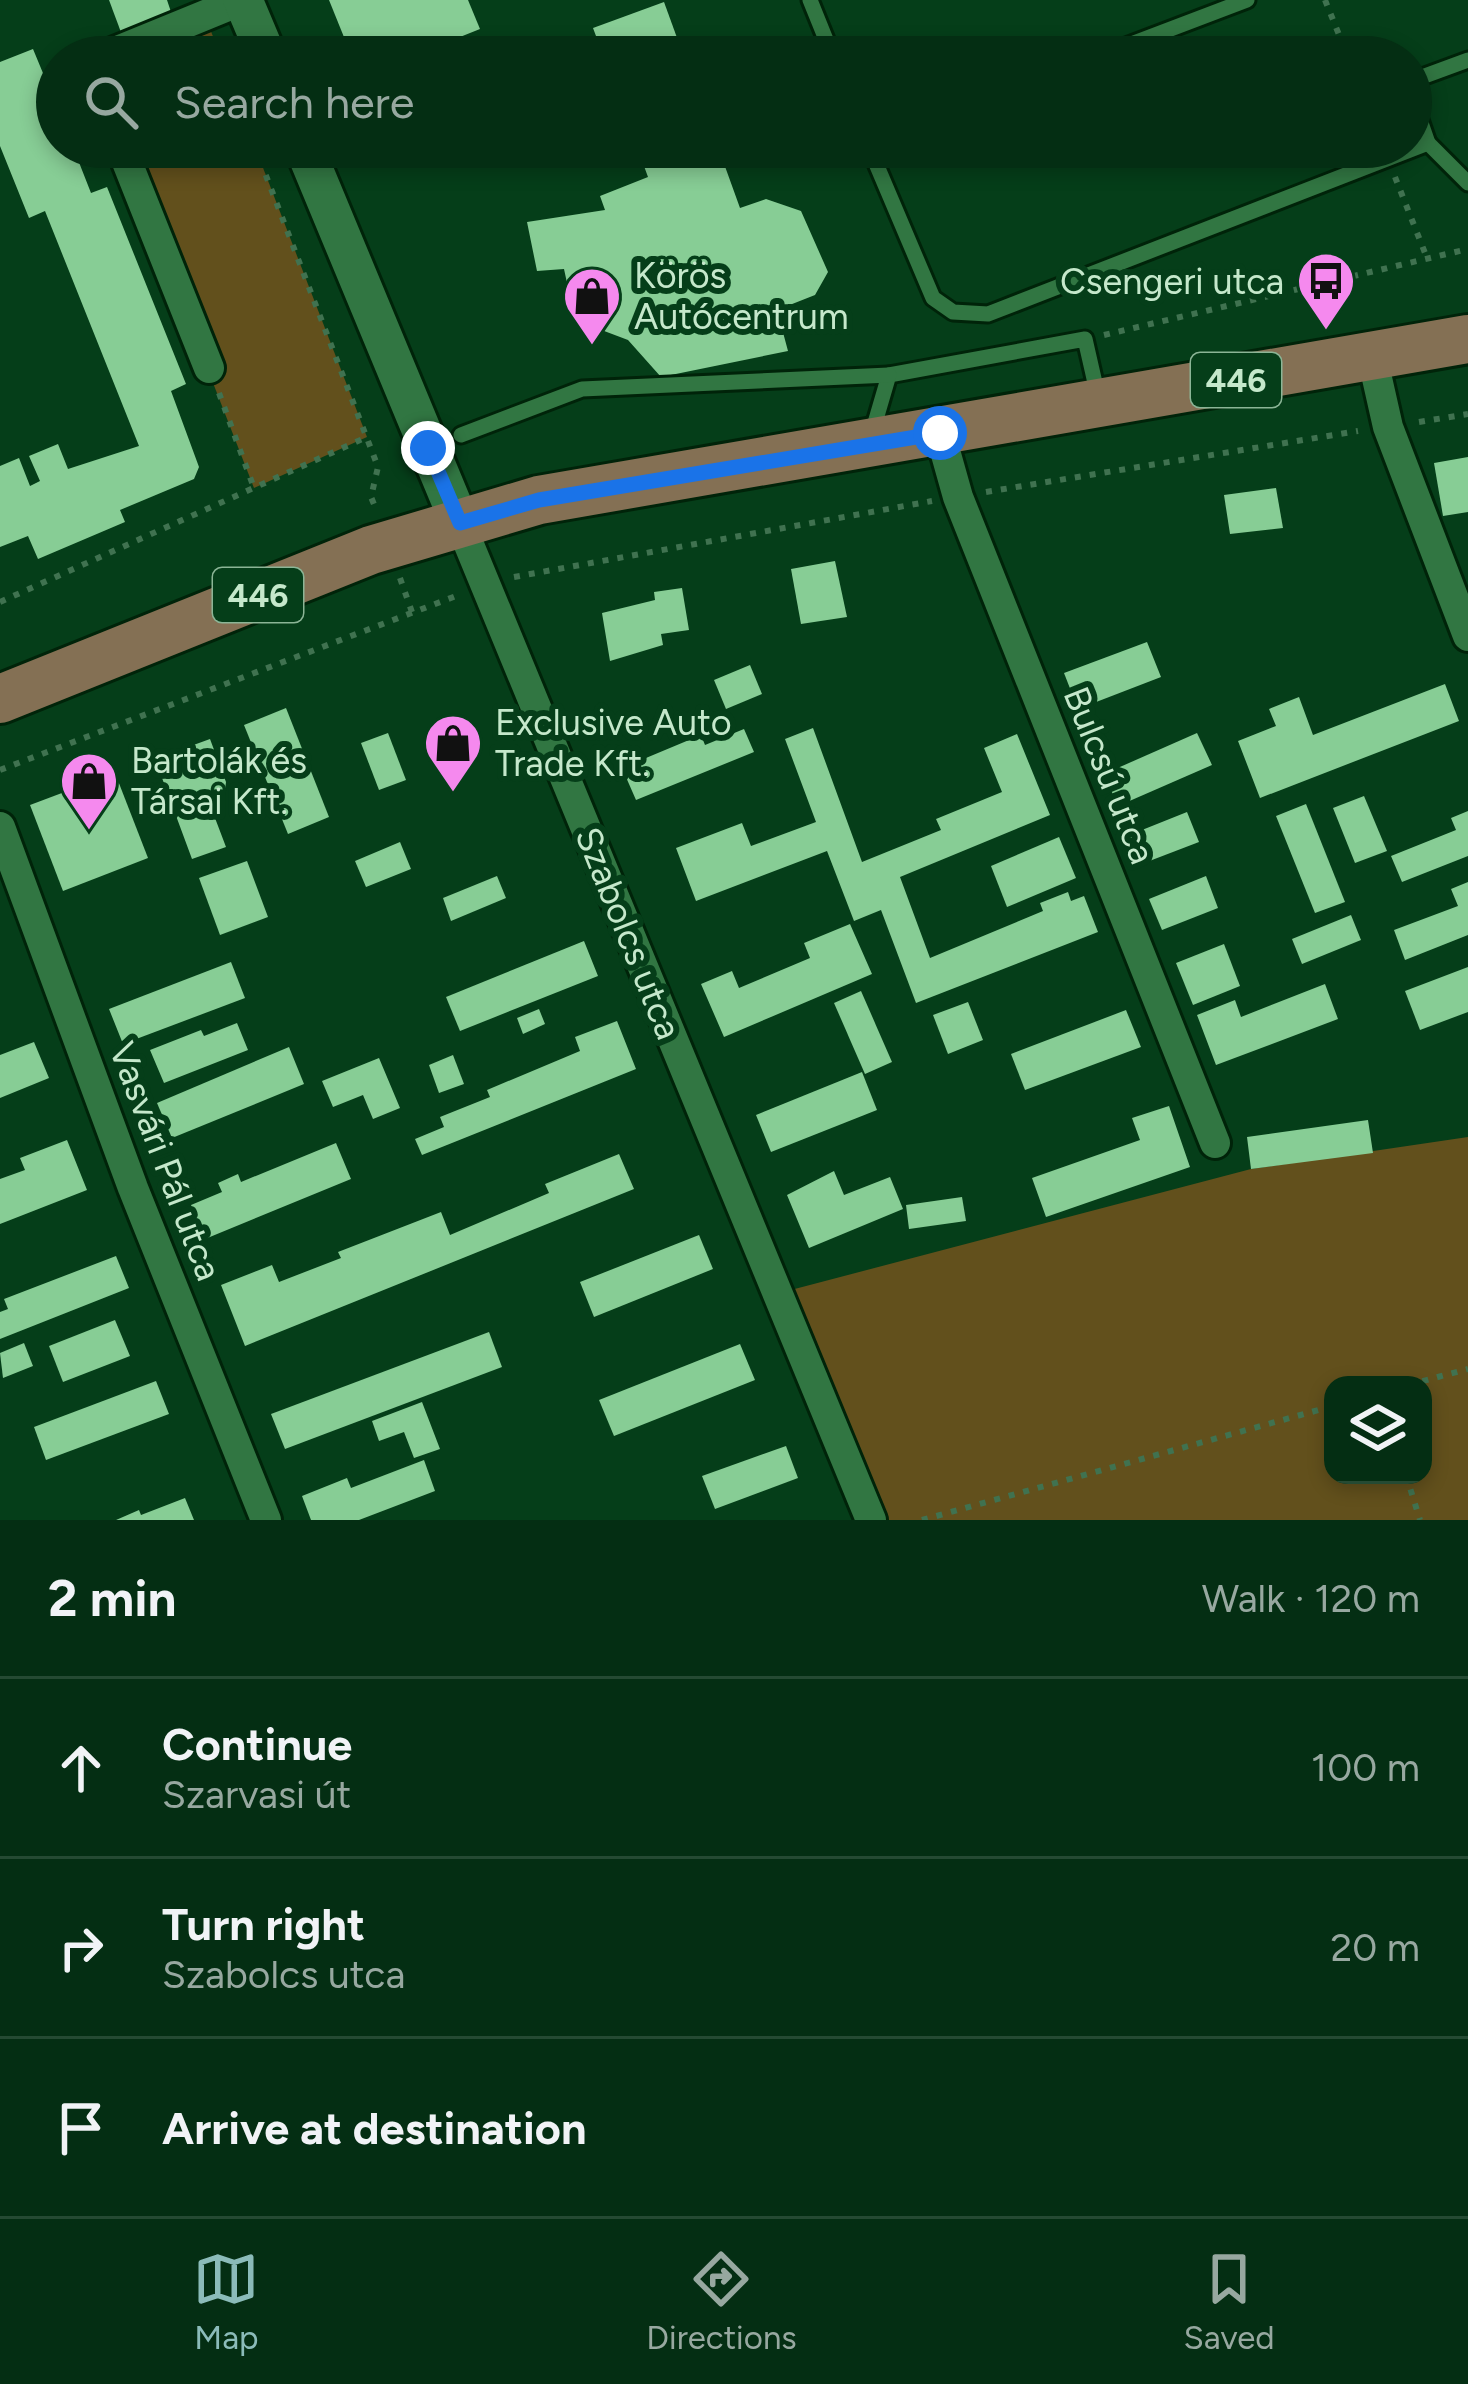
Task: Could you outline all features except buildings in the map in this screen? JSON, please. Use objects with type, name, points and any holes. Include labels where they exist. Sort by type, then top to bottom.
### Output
[{"type":"main road","name":"446","points":[[0,699],[389,544],[539,500],[1468,339]]},
{"type":"street","points":[[155,36],[243,0],[258,36]]},
{"type":"street","points":[[129,168],[209,368]]},
{"type":"street","name":"Szabolcs utca","points":[[313,168],[871,1520]]},
{"type":"street","points":[[1372,356],[1388,427],[1468,636]]},
{"type":"street","name":"Bulcsú utca","points":[[940,433],[958,496],[1215,1143]]},
{"type":"street","name":"Vasvári Pál utca","points":[[0,827],[133,1188],[266,1520]]},
{"type":"lane","points":[[810,0],[824,36]]},
{"type":"lane","points":[[1152,36],[1247,0]]},
{"type":"lane","points":[[1432,73],[1468,60]]},
{"type":"lane","points":[[1432,147],[1468,183]]},
{"type":"lane","points":[[878,168],[933,298],[953,312],[988,314],[1371,168]]},
{"type":"lane","points":[[460,435],[582,389],[889,375],[1085,339],[1100,405]]},
{"type":"lane","points":[[868,446],[889,375]]},
{"type":"path","points":[[1325,0],[1340,36]]},
{"type":"path","points":[[263,168],[378,467],[371,497],[413,615]]},
{"type":"path","points":[[1392,168],[1427,258]]},
{"type":"path","points":[[1085,339],[1468,249]]},
{"type":"path","points":[[209,368],[254,488]]},
{"type":"path","points":[[0,770],[413,615],[485,583],[958,496],[1468,414]]},
{"type":"path","points":[[0,602],[367,437]]},
{"type":"path","points":[[1432,1379],[1468,1369]]},
{"type":"path","points":[[922,1520],[1324,1408]]},
{"type":"path","points":[[1409,1484],[1420,1520]]},
{"type":"shaded area","points":[[205,16],[213,36],[155,36]]},
{"type":"shaded area","points":[[129,168],[263,168],[367,437],[254,488]]},
{"type":"shaded area","points":[[1468,1137],[1468,1520],[872,1520],[787,1291],[1251,1169]]},
{"type":"place","name":"Csengeri utca","points":[[1326,332]]},
{"type":"place","name":"Körös Autócentrum","points":[[592,347]]},
{"type":"place","name":"Exclusive Auto Trade Kft.","points":[[453,794]]},
{"type":"place","name":"Bartolák és Társai Kft.","points":[[89,832]]},
{"type":"route","points":[[428,448],[460,523],[539,500],[940,433]]}]
